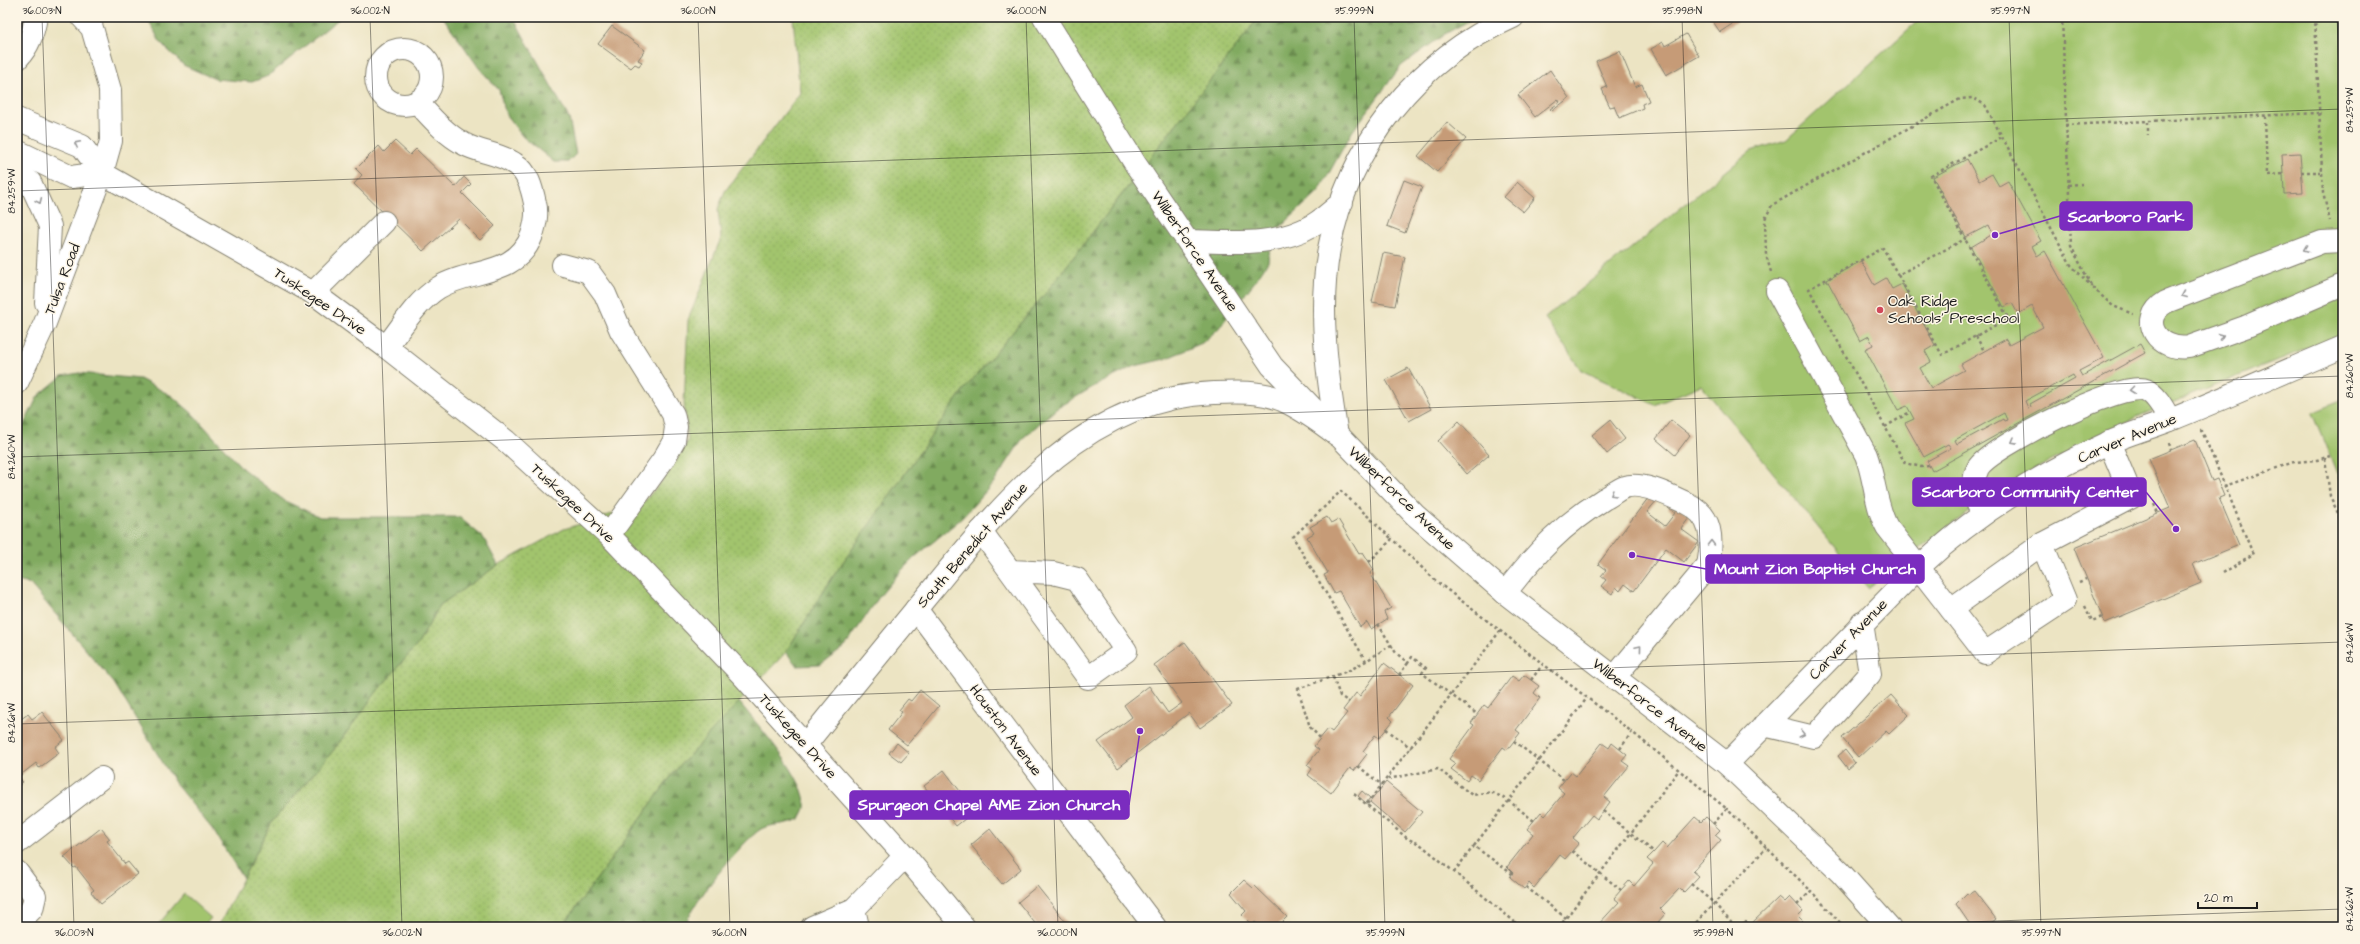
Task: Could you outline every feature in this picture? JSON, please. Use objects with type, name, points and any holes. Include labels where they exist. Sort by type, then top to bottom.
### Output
[{"type":"street","points":[[17,59],[26,49],[32,35],[36,17]]},
{"type":"street","name":"Tulsa Road","points":[[17,383],[45,323],[102,173],[111,140],[110,90],[92,28],[82,17]]},
{"type":"street","name":"Wilberforce Avenue","points":[[1044,17],[1136,165],[1189,241],[1272,366],[1415,516],[1505,593],[1727,764],[1840,872],[1889,927]]},
{"type":"street","points":[[1337,435],[1327,370],[1325,295],[1329,249],[1342,202],[1356,170],[1382,121],[1409,88],[1439,60],[1485,29],[1513,17]]},
{"type":"street","points":[[386,347],[425,298],[439,287],[500,267],[517,257],[528,245],[535,227],[537,210],[532,189],[526,176],[515,164],[465,145],[447,133],[417,102]]},
{"type":"street","name":"Tuskegee Drive","points":[[17,119],[82,146],[102,173],[313,293],[386,347],[506,441],[609,535],[806,744],[905,856],[964,927]]},
{"type":"street","points":[[17,151],[71,177],[102,173]]},
{"type":"street","points":[[17,170],[30,182],[50,226],[45,323]]},
{"type":"street","points":[[1189,241],[1253,242],[1288,236],[1313,225],[1342,202]]},
{"type":"street","points":[[313,293],[384,222]]},
{"type":"street","points":[[2343,240],[2322,242],[2166,302],[2156,312],[2153,327],[2157,337],[2168,346],[2180,348],[2189,347],[2245,327],[2343,286]]},
{"type":"street","points":[[563,265],[589,272],[605,294],[621,331],[673,414],[676,428],[674,441],[664,460],[609,535]]},
{"type":"street","points":[[1777,291],[1866,456],[1873,474],[1879,513],[1887,528],[1985,653],[2065,600],[2042,544]]},
{"type":"street","name":"Carver Avenue","points":[[1727,764],[1862,623],[1919,567],[1944,543],[1983,514],[2044,475],[2109,442],[2170,420],[2343,348]]},
{"type":"street","points":[[1983,514],[1978,505],[1974,482],[1978,469],[1986,458],[2075,410],[2107,396],[2131,390],[2144,389],[2154,395],[2170,420]]},
{"type":"street","name":"South Benedict Avenue","points":[[806,744],[916,609],[1019,488],[1080,438],[1119,417],[1159,402],[1196,394],[1258,394],[1281,400],[1308,414],[1337,435]]},
{"type":"street","points":[[1951,609],[2042,544],[2132,497],[2109,442]]},
{"type":"street","points":[[1505,593],[1535,554],[1582,513],[1626,486],[1656,489],[1693,506],[1710,526],[1712,546],[1708,565],[1614,678]]},
{"type":"street","points":[[981,531],[1010,571],[1088,678],[1126,651],[1077,579],[1053,573],[1010,571]]},
{"type":"street","name":"Houston Avenue","points":[[916,609],[1155,927]]},
{"type":"street","points":[[1764,725],[1814,737],[1870,674],[1862,623]]},
{"type":"street","points":[[17,843],[101,778]]},
{"type":"street","points":[[812,927],[856,918],[905,856]]},
{"type":"street","points":[[17,872],[35,896],[32,909],[17,924]]},
{"type":"path","points":[[2062,17],[2065,125],[2071,246],[2092,287]]},
{"type":"path","points":[[2315,17],[2322,193],[2330,221],[2323,224]]},
{"type":"path","points":[[1777,291],[1766,255],[1765,219],[1772,205],[1960,99],[1973,98],[1985,105],[2071,265],[2113,306],[2135,315],[2139,309]]},
{"type":"path","points":[[2065,125],[2318,113]]},
{"type":"path","points":[[2265,116],[2267,175],[2283,174]]},
{"type":"path","points":[[2148,122],[2148,135]]},
{"type":"path","points":[[1929,466],[1921,467],[1905,463],[1809,289],[1883,248],[1942,354],[2008,318],[1931,176],[2002,137]]},
{"type":"path","points":[[2302,172],[2321,172]]},
{"type":"path","points":[[2068,185],[2082,184]]},
{"type":"path","points":[[1898,275],[1965,239]]},
{"type":"path","points":[[1976,336],[1984,351]]},
{"type":"path","points":[[1885,427],[1910,412]]},
{"type":"path","points":[[2169,443],[2172,450]]},
{"type":"path","points":[[2223,572],[2254,554],[2225,486],[2294,462],[2330,456]]},
{"type":"path","points":[[2325,458],[2330,496],[2343,524]]},
{"type":"path","points":[[1366,660],[1293,537],[1341,491],[1436,581],[1632,732],[1727,809],[1811,891],[1844,927]]},
{"type":"path","points":[[2154,504],[2158,513]]},
{"type":"path","points":[[1369,562],[1392,539]]},
{"type":"path","points":[[1378,624],[1396,653],[1408,663]]},
{"type":"path","points":[[1367,804],[1500,631]]},
{"type":"path","points":[[1320,738],[1310,727],[1298,689],[1333,677],[1391,645]]},
{"type":"path","points":[[1399,675],[1412,657],[1426,668],[1422,673],[1477,714]]},
{"type":"path","points":[[1531,680],[1543,664]]},
{"type":"path","points":[[1333,677],[1340,696],[1349,702]]},
{"type":"path","points":[[1454,872],[1540,762],[1587,698]]},
{"type":"path","points":[[1386,729],[1411,748]]},
{"type":"path","points":[[1620,749],[1632,732]]},
{"type":"path","points":[[1514,741],[1564,780]]},
{"type":"path","points":[[1358,766],[1382,785]]},
{"type":"path","points":[[1386,779],[1438,769],[1472,795],[1492,792],[1509,801],[1534,821]]},
{"type":"path","points":[[1558,927],[1679,770]]},
{"type":"path","points":[[1354,794],[1408,839],[1420,844],[1521,927]]},
{"type":"path","points":[[1713,824],[1727,809]]},
{"type":"path","points":[[1603,811],[1632,832],[1654,852]]},
{"type":"path","points":[[1474,846],[1512,874]]},
{"type":"path","points":[[1692,927],[1767,847]]},
{"type":"path","points":[[1572,851],[1621,890]]},
{"type":"path","points":[[1691,884],[1714,903],[1735,927]]},
{"type":"path","points":[[1526,887],[1566,918]]},
{"type":"path","points":[[1797,905],[1811,891]]},
{"type":"path","points":[[1658,922],[1664,927]]},
{"type":"green space","points":[[147,17],[341,17],[268,76],[252,82],[215,79],[183,65],[160,42]]},
{"type":"green space","points":[[443,17],[513,17],[569,118],[576,154],[568,162],[554,162],[523,137],[506,115],[499,90],[479,68]]},
{"type":"green space","points":[[793,17],[1259,17],[1045,294],[962,392],[832,578],[786,652],[675,771],[562,927],[218,927],[272,822],[332,752],[378,690],[418,644],[440,605],[498,565],[564,529],[641,505],[669,473],[688,440],[684,404],[688,320],[721,238],[718,209],[725,191],[800,93]]},
{"type":"green space","points":[[1259,17],[1476,17],[1445,34],[1401,66],[1352,132],[1319,191],[1272,235],[1268,262],[1218,329],[1202,343],[1165,359],[1135,366],[1093,387],[1056,409],[1023,438],[995,481],[962,518],[915,557],[899,573],[879,597],[845,647],[820,665],[797,666],[786,652],[832,578],[962,392],[1045,294]]},
{"type":"green space","points":[[1922,17],[2343,17],[2343,334],[2139,416],[2003,486],[1868,588],[1701,385],[1655,405],[1581,370],[1545,318],[1751,151],[1786,140]]},
{"type":"green space","points":[[79,373],[140,379],[172,396],[192,413],[243,469],[285,501],[320,517],[459,517],[483,537],[498,565],[440,605],[418,644],[378,690],[332,752],[272,822],[243,878],[213,830],[177,786],[114,683],[30,584],[17,581],[17,438],[38,396],[62,376]]},
{"type":"green space","points":[[2343,400],[2343,482],[2341,483],[2312,413]]},
{"type":"green space","points":[[739,702],[780,753],[799,783],[804,797],[805,808],[800,819],[765,827],[742,846],[718,874],[696,904],[685,927],[562,927],[675,771]]},
{"type":"green space","points":[[184,894],[211,918],[203,927],[156,927]]},
{"type":"building","points":[[1710,17],[1743,17],[1720,32]]},
{"type":"building","points":[[612,26],[645,50],[638,60],[642,62],[639,66],[635,64],[631,68],[598,44]]},
{"type":"building","points":[[1686,34],[1699,56],[1666,75],[1651,49],[1663,42],[1665,46]]},
{"type":"building","points":[[1620,51],[1635,87],[1642,84],[1649,101],[1642,104],[1643,108],[1619,118],[1614,106],[1610,107],[1602,89],[1607,87],[1596,61]]},
{"type":"building","points":[[1550,70],[1569,98],[1552,111],[1550,109],[1560,102],[1558,99],[1535,117],[1518,95]]},
{"type":"building","points":[[1447,122],[1466,139],[1437,172],[1418,156]]},
{"type":"building","points":[[395,141],[410,155],[416,149],[455,187],[464,177],[471,184],[462,193],[495,226],[480,240],[459,219],[423,251],[354,184],[362,175],[356,169],[379,146],[384,152]]},
{"type":"building","points":[[2300,153],[2303,193],[2284,194],[2282,154]]},
{"type":"building","name":"Oak Ridge Schools' Preschool","points":[[1967,159],[1979,181],[1992,174],[1999,186],[2008,181],[2041,241],[2032,246],[2037,256],[2045,251],[2104,358],[2079,371],[2082,376],[2140,344],[2145,353],[1932,471],[1927,461],[1951,448],[1948,444],[1924,457],[1905,423],[1914,419],[1907,406],[1898,410],[1865,349],[1873,345],[1869,336],[1860,341],[1827,280],[1861,261],[1874,285],[1886,278],[1892,289],[1902,284],[1935,345],[1925,351],[1931,362],[1920,368],[1931,388],[1964,370],[1961,364],[2006,339],[2009,345],[2043,327],[2032,306],[2018,314],[2012,303],[2004,307],[1971,247],[1993,234],[1989,225],[1966,237],[1933,177]],"holes":[[[2073,375],[2075,379],[2030,404],[2031,407],[2028,408],[2025,401]],[[2004,413],[2007,420],[2004,421],[2003,419],[1957,444],[1955,440]]]},
{"type":"building","points":[[1404,180],[1422,187],[1405,233],[1387,226]]},
{"type":"building","points":[[1517,182],[1535,198],[1523,212],[1504,197]]},
{"type":"building","points":[[1383,253],[1405,257],[1395,306],[1372,302]]},
{"type":"building","points":[[1408,368],[1431,409],[1409,421],[1386,380]]},
{"type":"building","points":[[1610,420],[1625,439],[1607,454],[1592,435]]},
{"type":"building","points":[[1671,420],[1690,435],[1675,455],[1656,439]]},
{"type":"building","points":[[1459,421],[1489,455],[1467,474],[1438,441]]},
{"type":"building","points":[[2195,440],[2212,481],[2217,479],[2224,496],[2219,498],[2239,545],[2193,564],[2201,583],[2105,623],[2074,548],[2170,508],[2149,459]]},
{"type":"building","points":[[1652,493],[1657,500],[1647,512],[1665,526],[1675,513],[1668,508],[1673,501],[1691,515],[1681,529],[1699,542],[1684,562],[1666,548],[1634,591],[1625,584],[1620,591],[1616,587],[1612,594],[1601,586],[1606,580],[1601,576],[1606,570],[1598,564]]},
{"type":"building","points":[[1327,517],[1331,523],[1338,519],[1359,554],[1363,552],[1374,570],[1370,573],[1391,608],[1384,612],[1387,619],[1371,629],[1367,622],[1360,627],[1339,591],[1334,593],[1324,575],[1328,573],[1307,537],[1314,533],[1310,527]]},
{"type":"building","points":[[1185,642],[1232,705],[1200,728],[1189,713],[1118,768],[1098,742],[1132,717],[1124,705],[1149,686],[1168,713],[1182,703],[1154,665]]},
{"type":"building","points":[[1384,663],[1413,685],[1389,717],[1393,721],[1379,738],[1375,735],[1363,751],[1367,754],[1354,771],[1350,768],[1331,793],[1308,775],[1312,769],[1307,765],[1319,750],[1314,746],[1328,729],[1332,732],[1347,713],[1343,710],[1356,693],[1360,696]]},
{"type":"building","points":[[1524,675],[1539,686],[1534,693],[1540,698],[1516,730],[1520,733],[1507,750],[1503,747],[1478,780],[1471,775],[1467,781],[1451,769],[1456,764],[1449,759],[1474,725],[1471,723],[1484,705],[1488,708],[1512,676],[1519,681]]},
{"type":"building","points":[[920,690],[939,706],[907,745],[888,730],[902,712],[899,710],[908,699],[911,701]]},
{"type":"building","points":[[1891,695],[1909,715],[1889,734],[1886,731],[1858,757],[1842,738]]},
{"type":"building","points":[[42,712],[64,740],[55,747],[59,753],[39,768],[36,763],[18,777],[23,782],[17,787],[17,722],[28,714],[32,719]]},
{"type":"building","points":[[897,743],[909,753],[901,762],[889,753]]},
{"type":"building","points":[[1602,743],[1609,748],[1612,743],[1627,755],[1622,761],[1629,766],[1604,797],[1610,802],[1597,819],[1592,815],[1573,838],[1579,843],[1565,859],[1560,855],[1534,888],[1529,883],[1524,889],[1510,877],[1513,873],[1507,867],[1533,834],[1527,829],[1541,812],[1545,816],[1564,793],[1558,788],[1571,772],[1576,776]]},
{"type":"building","points":[[1845,750],[1855,763],[1848,769],[1838,756]]},
{"type":"building","points":[[944,770],[975,811],[956,826],[924,786]]},
{"type":"building","points":[[1386,782],[1422,812],[1405,832],[1370,802]]},
{"type":"building","points":[[1362,791],[1370,798],[1366,803],[1358,796]]},
{"type":"building","points":[[1695,817],[1701,822],[1706,817],[1720,830],[1715,835],[1721,840],[1693,871],[1699,876],[1684,892],[1680,888],[1660,909],[1665,914],[1654,927],[1646,925],[1644,927],[1596,927],[1619,902],[1614,898],[1629,881],[1634,886],[1653,864],[1647,859],[1662,843],[1667,848]]},
{"type":"building","points":[[101,828],[110,839],[107,841],[125,864],[128,862],[138,874],[101,904],[91,892],[94,890],[76,867],[74,868],[64,857]]},
{"type":"building","points":[[990,829],[1021,869],[1002,884],[971,845]]},
{"type":"building","points":[[1244,880],[1253,888],[1255,886],[1287,917],[1277,927],[1261,927],[1255,922],[1252,925],[1242,915],[1246,911],[1231,893]]},
{"type":"building","points":[[1037,886],[1069,926],[1038,927],[1018,902]]},
{"type":"building","points":[[1974,891],[1996,919],[1986,927],[1977,927],[1974,924],[1971,926],[1956,904],[1967,893],[1968,895]]},
{"type":"building","points":[[1779,897],[1785,902],[1790,897],[1803,911],[1798,916],[1803,921],[1797,927],[1739,927],[1746,921],[1750,925]]},
{"type":"place","name":"Scarboro Park","points":[[1995,235]]},
{"type":"place","name":"Oak Ridge Schools' Preschool","points":[[1880,310]]},
{"type":"place","name":"Scarboro Community Center","points":[[2176,529]]},
{"type":"place","name":"Mount Zion Baptist Church","points":[[1632,555]]},
{"type":"place","name":"Spurgeon Chapel AME Zion Church","points":[[1140,731]]}]
